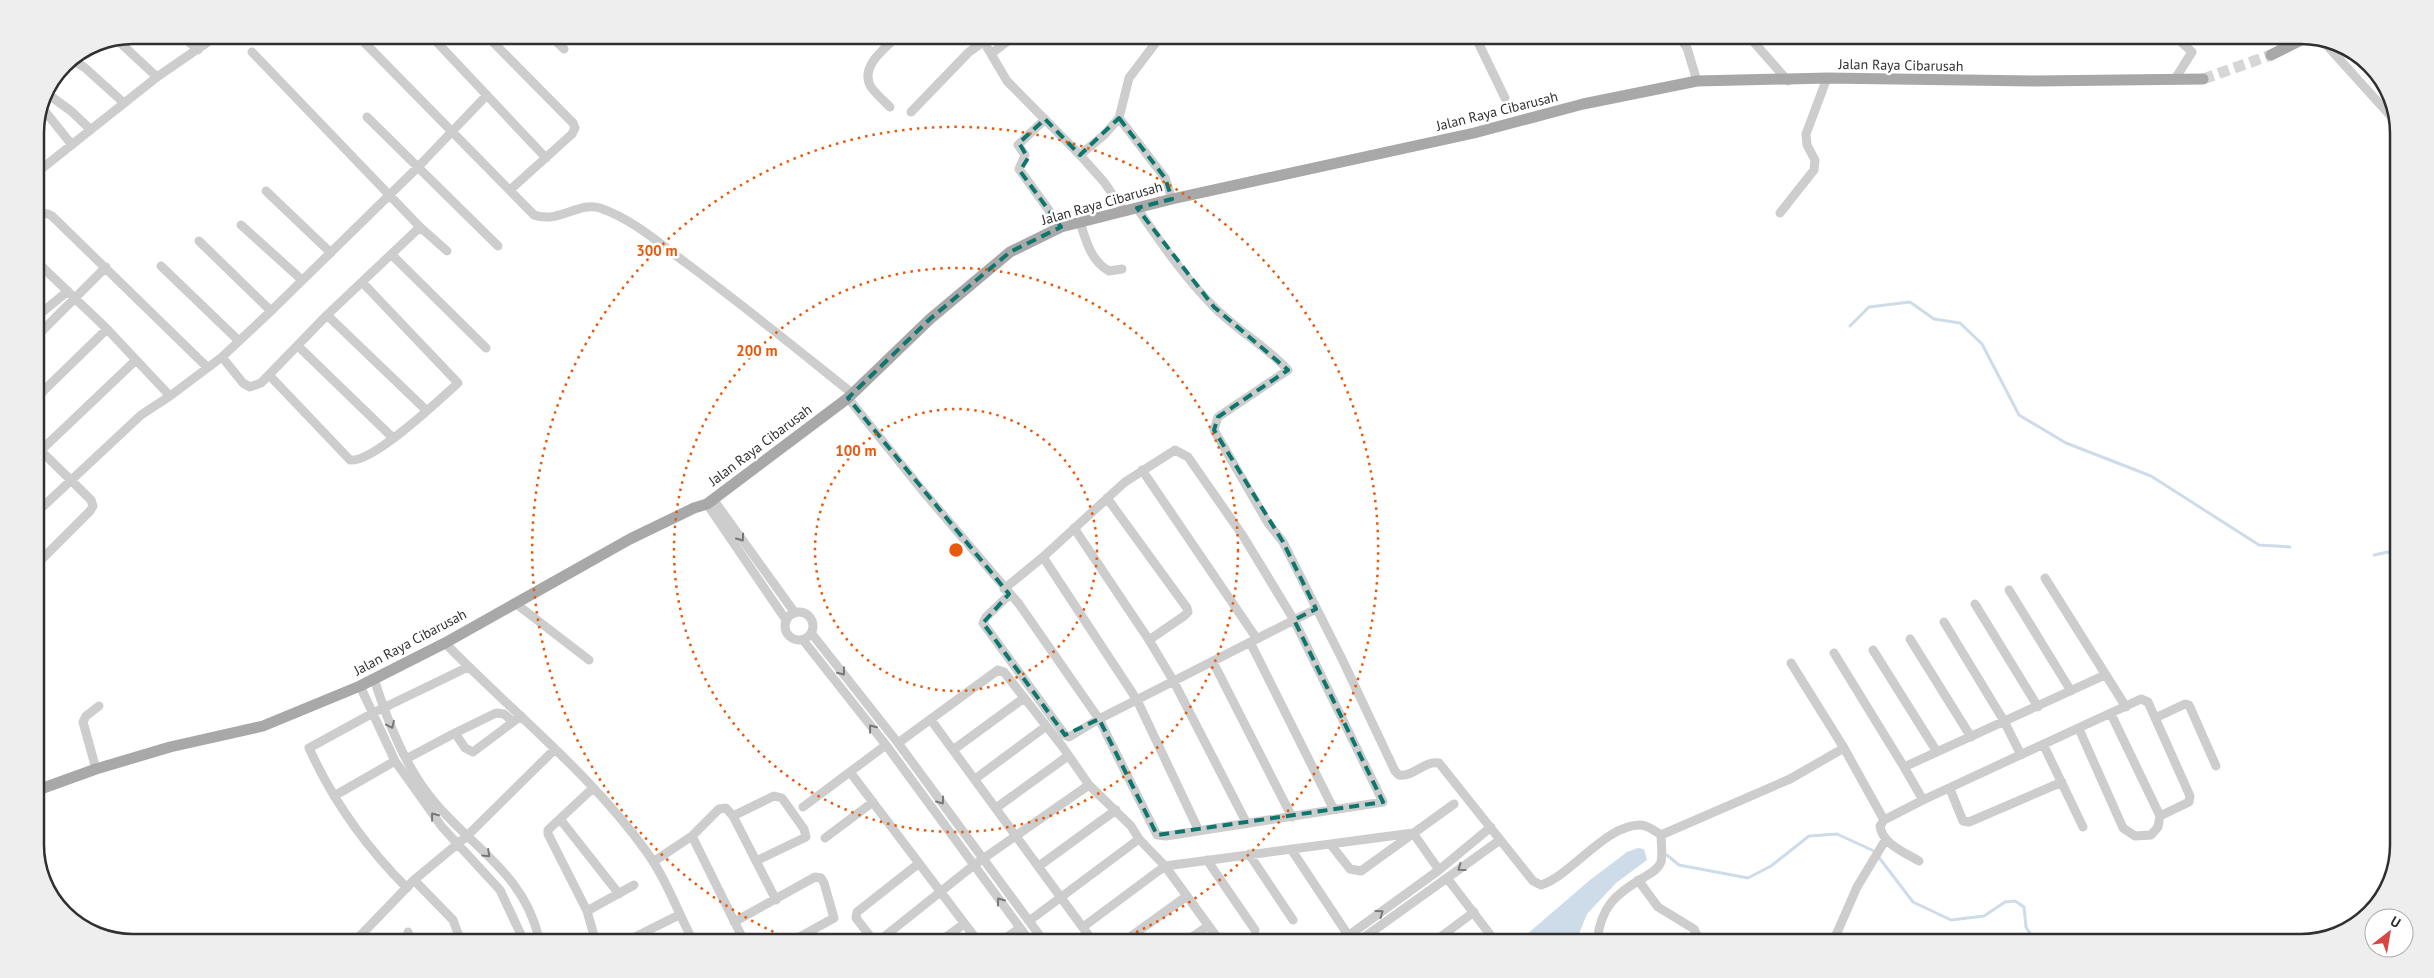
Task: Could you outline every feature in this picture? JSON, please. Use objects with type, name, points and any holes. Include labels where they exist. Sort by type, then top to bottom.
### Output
[{"type":"main road","points":[[2271,55],[2293,44]]},
{"type":"main road","name":"Jalan Raya Cibarusah","points":[[44,788],[96,769],[170,747],[263,726],[360,686],[445,643],[630,539],[710,501],[851,396],[930,320],[1010,252],[1033,239],[1061,227],[1172,199],[1474,133],[1583,104],[1697,81],[1788,81],[1827,78],[2018,81],[2203,79]]},
{"type":"street","points":[[122,44],[157,77]]},
{"type":"street","points":[[191,44],[198,50]]},
{"type":"street","points":[[44,167],[157,77],[206,44]]},
{"type":"street","points":[[366,44],[534,215],[541,218],[554,217],[597,207],[625,220],[726,293],[851,396],[1007,591],[1019,604],[1099,719],[1157,835],[1166,836],[1198,829],[1292,817],[1333,808],[1383,802],[1294,620],[1243,536],[1188,457],[1175,450],[1142,470],[1107,498],[1043,557],[1007,591],[996,610],[986,617],[983,624],[1065,735],[1070,736],[1099,719],[1174,682],[1294,620],[1316,609]]},
{"type":"street","points":[[439,44],[546,158]]},
{"type":"street","points":[[495,44],[573,123],[575,128],[572,134],[510,190]]},
{"type":"street","points":[[559,44],[564,49]]},
{"type":"street","points":[[889,44],[876,56],[868,76],[872,88],[890,107]]},
{"type":"street","points":[[911,112],[977,44]]},
{"type":"street","points":[[985,44],[1007,81],[1080,155],[1104,182],[1124,211]]},
{"type":"street","points":[[991,54],[1004,44]]},
{"type":"street","points":[[1080,155],[1120,118],[1129,78],[1155,44]]},
{"type":"street","points":[[1479,44],[1504,98]]},
{"type":"street","points":[[1685,44],[1697,81]]},
{"type":"street","points":[[1755,44],[1788,81]]},
{"type":"street","points":[[2175,79],[2192,52],[2183,44]]},
{"type":"street","points":[[2329,48],[2388,112]]},
{"type":"street","points":[[252,52],[420,227],[447,252]]},
{"type":"street","points":[[77,64],[124,103]]},
{"type":"street","points":[[1780,213],[1814,170],[1815,160],[1807,145],[1806,134],[1827,78]]},
{"type":"street","points":[[44,505],[141,415],[170,396],[239,342],[453,133],[487,95]]},
{"type":"street","points":[[52,97],[71,111],[90,130]]},
{"type":"street","points":[[46,112],[72,145]]},
{"type":"street","points":[[367,117],[498,246]]},
{"type":"street","points":[[1120,118],[1165,178],[1172,199]]},
{"type":"street","points":[[1045,119],[1018,145],[1026,155],[1019,169],[1061,227]]},
{"type":"street","points":[[266,191],[330,253]]},
{"type":"street","points":[[1136,208],[1160,242],[1214,307],[1237,328],[1277,358],[1288,370],[1218,417],[1214,430],[1268,523],[1283,542],[1394,771],[1399,775],[1406,776],[1429,763],[1439,763],[1533,881],[1541,885],[1566,870],[1600,843],[1630,827],[1642,825],[1661,835]]},
{"type":"street","points":[[44,213],[52,216],[106,267],[207,367]]},
{"type":"street","points":[[1080,222],[1094,258],[1102,267],[1109,271],[1122,269]]},
{"type":"street","points":[[241,225],[302,280]]},
{"type":"street","points":[[222,357],[243,383],[250,387],[256,386],[270,376],[327,315],[420,227]]},
{"type":"street","points":[[199,241],[271,311]]},
{"type":"street","points":[[392,255],[486,348]]},
{"type":"street","points":[[161,266],[239,342]]},
{"type":"street","points":[[44,329],[106,267]]},
{"type":"street","points":[[44,270],[76,298],[170,396]]},
{"type":"street","points":[[270,376],[350,460],[362,460],[393,438],[458,383],[362,282]]},
{"type":"street","points":[[44,311],[68,292]]},
{"type":"street","points":[[327,315],[427,411]]},
{"type":"street","points":[[44,390],[107,329]]},
{"type":"street","points":[[298,346],[393,438]]},
{"type":"street","points":[[44,444],[136,360]]},
{"type":"street","points":[[44,456],[91,500],[92,509],[44,557]]},
{"type":"street","points":[[1142,470],[1254,641],[1333,808]]},
{"type":"street","points":[[1107,498],[1187,608],[1188,612],[1184,616],[1150,640]]},
{"type":"street","points":[[710,501],[796,613],[808,615],[812,621],[812,634],[898,743],[1039,934]]},
{"type":"street","points":[[710,501],[786,620],[785,628],[788,635],[795,640],[803,640],[812,634]]},
{"type":"street","points":[[1074,528],[1150,640],[1174,682],[1246,822]]},
{"type":"street","points":[[1043,557],[1137,700],[1198,829]]},
{"type":"street","points":[[2045,578],[2126,707]]},
{"type":"street","points":[[2009,590],[2072,691]]},
{"type":"street","points":[[515,603],[589,660]]},
{"type":"street","points":[[1975,604],[2038,707]]},
{"type":"street","points":[[786,620],[796,613]]},
{"type":"street","points":[[1944,622],[2004,721],[2020,755]]},
{"type":"street","points":[[1910,639],[1970,737]]},
{"type":"street","points":[[803,640],[886,745],[1024,934]]},
{"type":"street","points":[[445,643],[517,719],[555,748],[593,788],[653,862],[689,934]]},
{"type":"street","points":[[1873,650],[1937,752]]},
{"type":"street","points":[[1834,654],[1923,800]]},
{"type":"street","points":[[1213,662],[1292,817]]},
{"type":"street","points":[[1790,663],[1844,748],[1884,820]]},
{"type":"street","points":[[407,888],[384,864],[334,796],[310,748],[373,713],[468,667]]},
{"type":"street","points":[[898,743],[998,670],[1004,672],[1089,785],[1116,810],[1131,826],[1139,839],[1165,866],[1214,934]]},
{"type":"street","points":[[1904,768],[2105,675]]},
{"type":"street","points":[[374,679],[383,708],[406,759],[436,804],[512,880],[535,920],[538,934]]},
{"type":"street","points":[[360,686],[395,761],[430,811],[500,890],[522,934]]},
{"type":"street","points":[[952,750],[1024,698]]},
{"type":"street","points":[[1919,861],[1886,839],[1880,830],[1884,820],[2043,744],[2145,700],[2191,799],[2160,816]]},
{"type":"street","points":[[2155,718],[2185,704],[2189,705],[2216,766]]},
{"type":"street","points":[[96,769],[83,722],[86,716],[99,706]]},
{"type":"street","points":[[406,759],[496,713],[517,719]]},
{"type":"street","points":[[2079,729],[2123,828],[2130,834],[2146,837],[2158,827],[2160,816],[2112,714]]},
{"type":"street","points":[[455,733],[465,748],[473,752],[517,719]]},
{"type":"street","points":[[931,720],[1088,934]]},
{"type":"street","points":[[975,779],[1046,727]]},
{"type":"street","points":[[2043,744],[2083,827]]},
{"type":"street","points":[[803,807],[886,745]]},
{"type":"street","points":[[362,934],[414,880],[467,836],[555,748]]},
{"type":"street","points":[[1661,835],[1790,779],[1844,748]]},
{"type":"street","points":[[996,808],[1068,756]]},
{"type":"street","points":[[334,796],[395,761]]},
{"type":"street","points":[[850,772],[972,934]]},
{"type":"street","points":[[1950,789],[1963,821],[1969,822],[2062,782]]},
{"type":"street","points":[[888,934],[974,865],[1089,785]]},
{"type":"street","points":[[593,788],[548,830],[548,834],[587,911],[594,934]]},
{"type":"street","points":[[734,816],[774,796],[778,796],[782,798],[804,829],[806,837],[756,861]]},
{"type":"street","points":[[825,838],[873,802]]},
{"type":"street","points":[[1331,845],[1350,869],[1361,871],[1454,804]]},
{"type":"street","points":[[653,862],[692,836],[719,809],[726,808],[734,816],[776,900]]},
{"type":"street","points":[[1039,866],[1116,810]]},
{"type":"street","points":[[560,819],[619,894]]},
{"type":"street","points":[[1355,934],[1439,870],[1491,827]]},
{"type":"street","points":[[1413,833],[1439,870]]},
{"type":"street","points":[[1083,927],[1165,866],[1413,833]]},
{"type":"street","points":[[1598,934],[1599,924],[1607,907],[1626,888],[1657,868],[1661,862],[1661,835]]},
{"type":"street","points":[[692,836],[740,934]]},
{"type":"street","points":[[1029,920],[1139,839]]},
{"type":"street","points":[[1836,934],[1841,918],[1886,839]]},
{"type":"street","points":[[1369,934],[1500,840]]},
{"type":"street","points":[[1291,849],[1347,934]]},
{"type":"street","points":[[1249,854],[1293,920]]},
{"type":"street","points":[[1207,860],[1255,930]]},
{"type":"street","points":[[869,934],[856,918],[856,912],[918,864]]},
{"type":"street","points":[[734,922],[815,877],[821,878],[834,918],[805,934]]},
{"type":"street","points":[[1447,878],[1490,934]]},
{"type":"street","points":[[414,880],[453,920],[458,934]]},
{"type":"street","points":[[1638,880],[1658,907],[1694,929],[1696,934]]},
{"type":"street","points":[[587,911],[634,885]]},
{"type":"street","points":[[1134,934],[1187,896]]},
{"type":"street","points":[[1444,934],[1474,912]]},
{"type":"street","points":[[644,934],[679,915]]},
{"type":"street","points":[[950,934],[964,924]]},
{"type":"street","points":[[1197,934],[1208,926]]},
{"type":"street","points":[[1012,934],[1020,928]]},
{"type":"highlighted area","points":[[1119,118],[1165,178],[1172,199],[1137,208],[1214,307],[1288,370],[1218,417],[1214,430],[1283,542],[1316,609],[1294,620],[1383,802],[1157,835],[1099,719],[1065,735],[983,623],[1009,594],[848,398],[930,319],[1010,252],[1061,227],[1020,171],[1028,158],[1019,143],[1045,119],[1080,155]]},
{"type":"water","points":[[1638,848],[1644,849],[1647,860],[1616,883],[1587,914],[1579,934],[1527,934],[1590,880],[1627,852]]},
{"type":"waterway","points":[[1850,326],[1869,307],[1910,302],[1934,319],[1960,323],[1982,344],[2019,415],[2066,443],[2151,476],[2259,545],[2290,547]]},
{"type":"waterway","points":[[2374,555],[2390,553]]},
{"type":"waterway","points":[[1667,855],[1679,865],[1748,878],[1771,866],[1809,836],[1837,834],[1874,851],[1913,902],[1951,920],[1984,916],[2005,902],[2015,901],[2024,907],[2026,927],[2030,934]]},
{"type":"tunnel","points":[[2203,79],[2271,55]]}]
